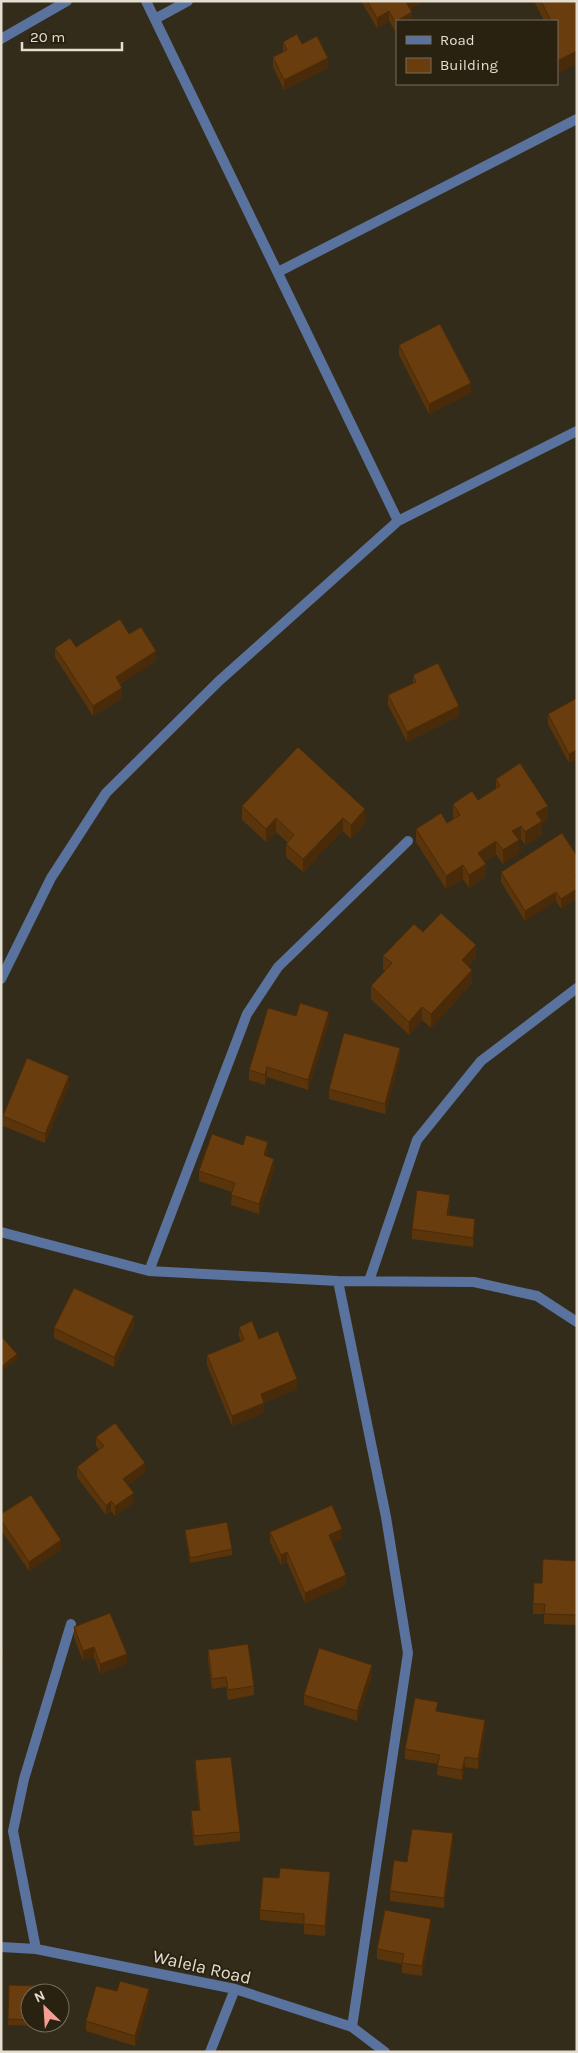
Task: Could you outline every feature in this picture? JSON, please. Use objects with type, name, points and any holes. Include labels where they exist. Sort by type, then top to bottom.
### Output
[{"type":"street","points":[[1,39],[67,1]]},
{"type":"street","points":[[146,1],[398,521]]},
{"type":"street","points":[[155,19],[188,1]]},
{"type":"street","points":[[278,272],[577,120]]},
{"type":"street","points":[[1,979],[51,878],[106,793],[219,682],[398,521],[577,431]]},
{"type":"street","points":[[149,1271],[247,1014],[278,967],[408,841]]},
{"type":"street","points":[[369,1281],[417,1140],[481,1061],[577,988]]},
{"type":"street","points":[[1,1232],[149,1271],[338,1281],[474,1282],[537,1296],[577,1322]]},
{"type":"street","points":[[338,1281],[386,1517],[408,1652],[389,1792],[352,2027]]},
{"type":"street","points":[[36,1949],[13,1831],[24,1779],[71,1624]]},
{"type":"street","name":"Walela Road","points":[[1,1947],[36,1949],[235,1989],[352,2027],[386,2052]]},
{"type":"street","points":[[210,2052],[235,1989]]},
{"type":"building","points":[[367,1],[407,1],[412,12],[395,22],[389,11],[377,18]]},
{"type":"building","points":[[541,1],[577,1],[577,51],[558,60],[558,20],[548,20],[550,19]]},
{"type":"building","points":[[297,34],[302,44],[317,36],[328,58],[284,80],[273,57],[287,50],[283,42]]},
{"type":"building","points":[[440,324],[471,383],[429,404],[399,345]]},
{"type":"building","points":[[120,619],[129,634],[141,627],[156,651],[116,677],[122,688],[93,706],[55,648],[70,638],[76,647]]},
{"type":"building","points":[[438,663],[459,706],[407,732],[388,695],[416,682],[413,675]]},
{"type":"building","points":[[577,698],[577,750],[569,754],[548,714]]},
{"type":"building","points":[[298,747],[365,809],[351,825],[343,818],[303,859],[286,844],[294,835],[276,818],[266,829],[242,806]]},
{"type":"building","points":[[520,763],[548,806],[536,813],[542,821],[525,832],[521,826],[512,831],[519,840],[503,850],[496,841],[478,853],[486,864],[469,875],[463,865],[446,876],[416,829],[441,813],[447,823],[460,815],[453,804],[472,791],[478,800],[500,786],[496,779]]},
{"type":"building","points":[[562,833],[577,856],[577,875],[575,876],[577,878],[577,889],[561,899],[556,892],[525,911],[501,872]]},
{"type":"building","points":[[441,913],[476,945],[462,960],[472,970],[431,1014],[422,1007],[409,1022],[371,986],[392,963],[383,956],[414,924],[423,932]]},
{"type":"building","points":[[300,1003],[329,1012],[308,1080],[267,1067],[265,1075],[249,1070],[268,1008],[296,1016]]},
{"type":"building","points":[[344,1033],[400,1048],[385,1104],[329,1089]]},
{"type":"building","points":[[27,1058],[69,1076],[45,1134],[3,1116]]},
{"type":"building","points":[[212,1134],[243,1145],[246,1135],[268,1142],[264,1155],[274,1159],[259,1204],[231,1195],[235,1183],[199,1171]]},
{"type":"building","points":[[417,1190],[450,1195],[447,1215],[475,1219],[473,1238],[412,1229]]},
{"type":"building","points":[[74,1288],[134,1316],[114,1357],[54,1328]]},
{"type":"building","points":[[252,1321],[259,1339],[278,1331],[297,1379],[261,1394],[264,1403],[232,1416],[207,1355],[244,1340],[239,1327]]},
{"type":"building","points":[[1,1336],[17,1354],[1,1367]]},
{"type":"building","points":[[115,1423],[145,1463],[123,1479],[134,1493],[115,1506],[111,1501],[106,1506],[77,1467],[104,1446],[96,1437]]},
{"type":"building","points":[[31,1495],[61,1540],[29,1562],[1,1520],[1,1514]]},
{"type":"building","points":[[332,1505],[342,1529],[329,1535],[346,1575],[305,1593],[287,1552],[281,1555],[270,1532]]},
{"type":"building","points":[[227,1522],[232,1549],[190,1558],[185,1530]]},
{"type":"building","points":[[543,1559],[577,1561],[577,1615],[544,1614],[545,1604],[533,1604],[534,1583],[542,1583]]},
{"type":"building","points":[[110,1613],[127,1654],[100,1664],[94,1647],[83,1651],[74,1627]]},
{"type":"building","points":[[248,1644],[254,1686],[228,1690],[226,1677],[212,1679],[208,1650]]},
{"type":"building","points":[[319,1648],[372,1665],[357,1711],[304,1695]]},
{"type":"building","points":[[415,1698],[438,1702],[436,1711],[485,1720],[478,1759],[465,1757],[462,1770],[437,1766],[440,1755],[405,1749]]},
{"type":"building","points":[[231,1757],[240,1832],[194,1836],[191,1811],[200,1810],[195,1760]]},
{"type":"building","points":[[412,1829],[453,1833],[444,1898],[390,1891],[394,1860],[407,1862]]},
{"type":"building","points":[[280,1868],[330,1872],[325,1926],[304,1924],[304,1914],[260,1910],[263,1877],[279,1878]]},
{"type":"building","points":[[385,1910],[431,1919],[422,1966],[402,1963],[404,1954],[377,1949]]},
{"type":"building","points":[[120,1981],[149,1989],[135,2036],[86,2021],[96,1986],[117,1991]]},
{"type":"building","points":[[9,1985],[20,1985],[20,2020],[8,2019]]}]
